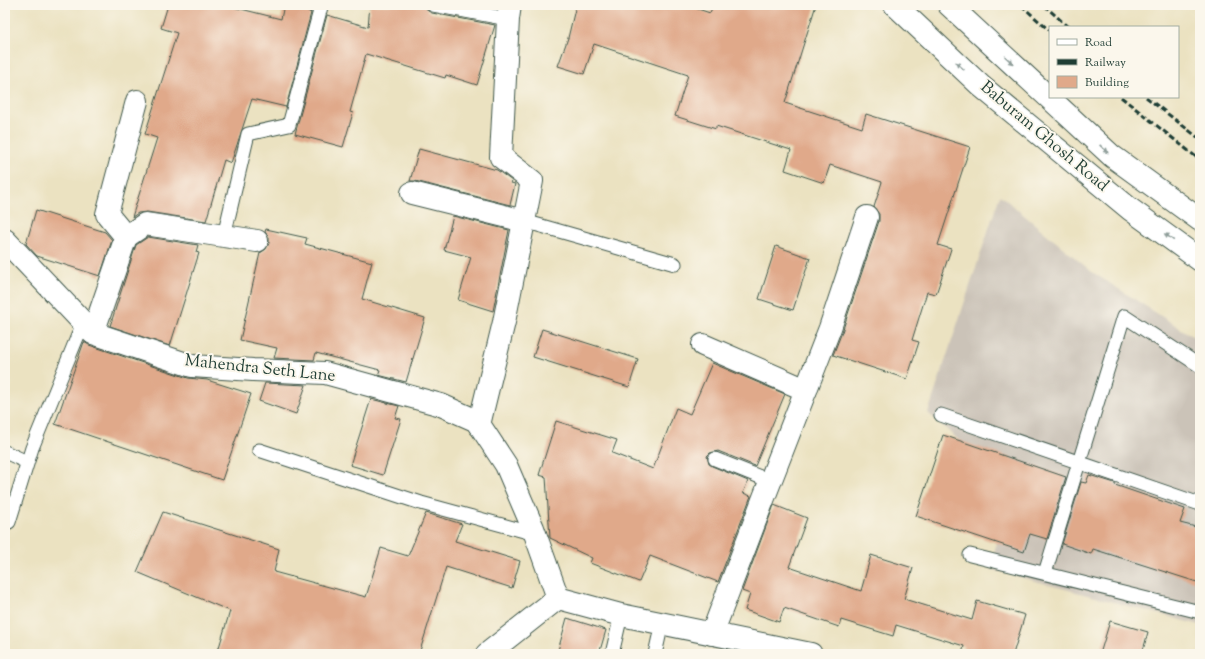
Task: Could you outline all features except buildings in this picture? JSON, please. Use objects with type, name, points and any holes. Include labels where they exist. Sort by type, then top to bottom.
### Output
[{"type":"street","name":"Baburam Ghosh Road","points":[[895,5],[981,86],[1130,209],[1200,260]]},
{"type":"street","name":"Baburam Ghosh Road","points":[[949,5],[1049,98]]},
{"type":"street","points":[[479,425],[504,322],[532,181],[501,157],[509,12]]},
{"type":"street","name":"Baburam Ghosh Road","points":[[1049,98],[1112,156],[1200,220]]},
{"type":"street","points":[[126,237],[107,214],[137,100]]},
{"type":"street","points":[[412,193],[524,220]]},
{"type":"street","points":[[712,634],[830,328],[866,217]]},
{"type":"street","points":[[88,328],[126,237],[145,224],[257,241]]},
{"type":"street","name":"Mahendra Seth Lane","points":[[5,240],[88,328],[192,366],[325,373],[441,405],[477,421],[506,465],[558,598]]},
{"type":"street","points":[[703,345],[806,390]]},
{"type":"street","points":[[487,654],[558,598],[620,616],[662,623],[811,654]]},
{"type":"lane","points":[[433,5],[509,12]]},
{"type":"lane","points":[[224,236],[248,134],[289,125],[319,6]]},
{"type":"lane","points":[[524,220],[675,264]]},
{"type":"lane","points":[[1045,573],[1124,316],[1200,366]]},
{"type":"lane","points":[[9,522],[27,462],[88,328]]},
{"type":"lane","points":[[942,415],[1200,504]]},
{"type":"lane","points":[[259,450],[421,503],[534,534]]},
{"type":"lane","points":[[5,452],[27,462]]},
{"type":"lane","points":[[715,459],[770,481]]},
{"type":"lane","points":[[970,555],[1200,612]]},
{"type":"lane","points":[[612,654],[620,616]]},
{"type":"lane","points":[[655,654],[662,623]]},
{"type":"shaded area","points":[[1000,195],[1092,272],[1200,341],[1200,625],[990,569],[1011,486],[928,413]]},
{"type":"railway","points":[[1021,5],[1049,30]]},
{"type":"railway","points":[[1044,5],[1067,26]]},
{"type":"railway","points":[[1122,98],[1200,160]]},
{"type":"railway","points":[[1147,98],[1200,139]]}]
